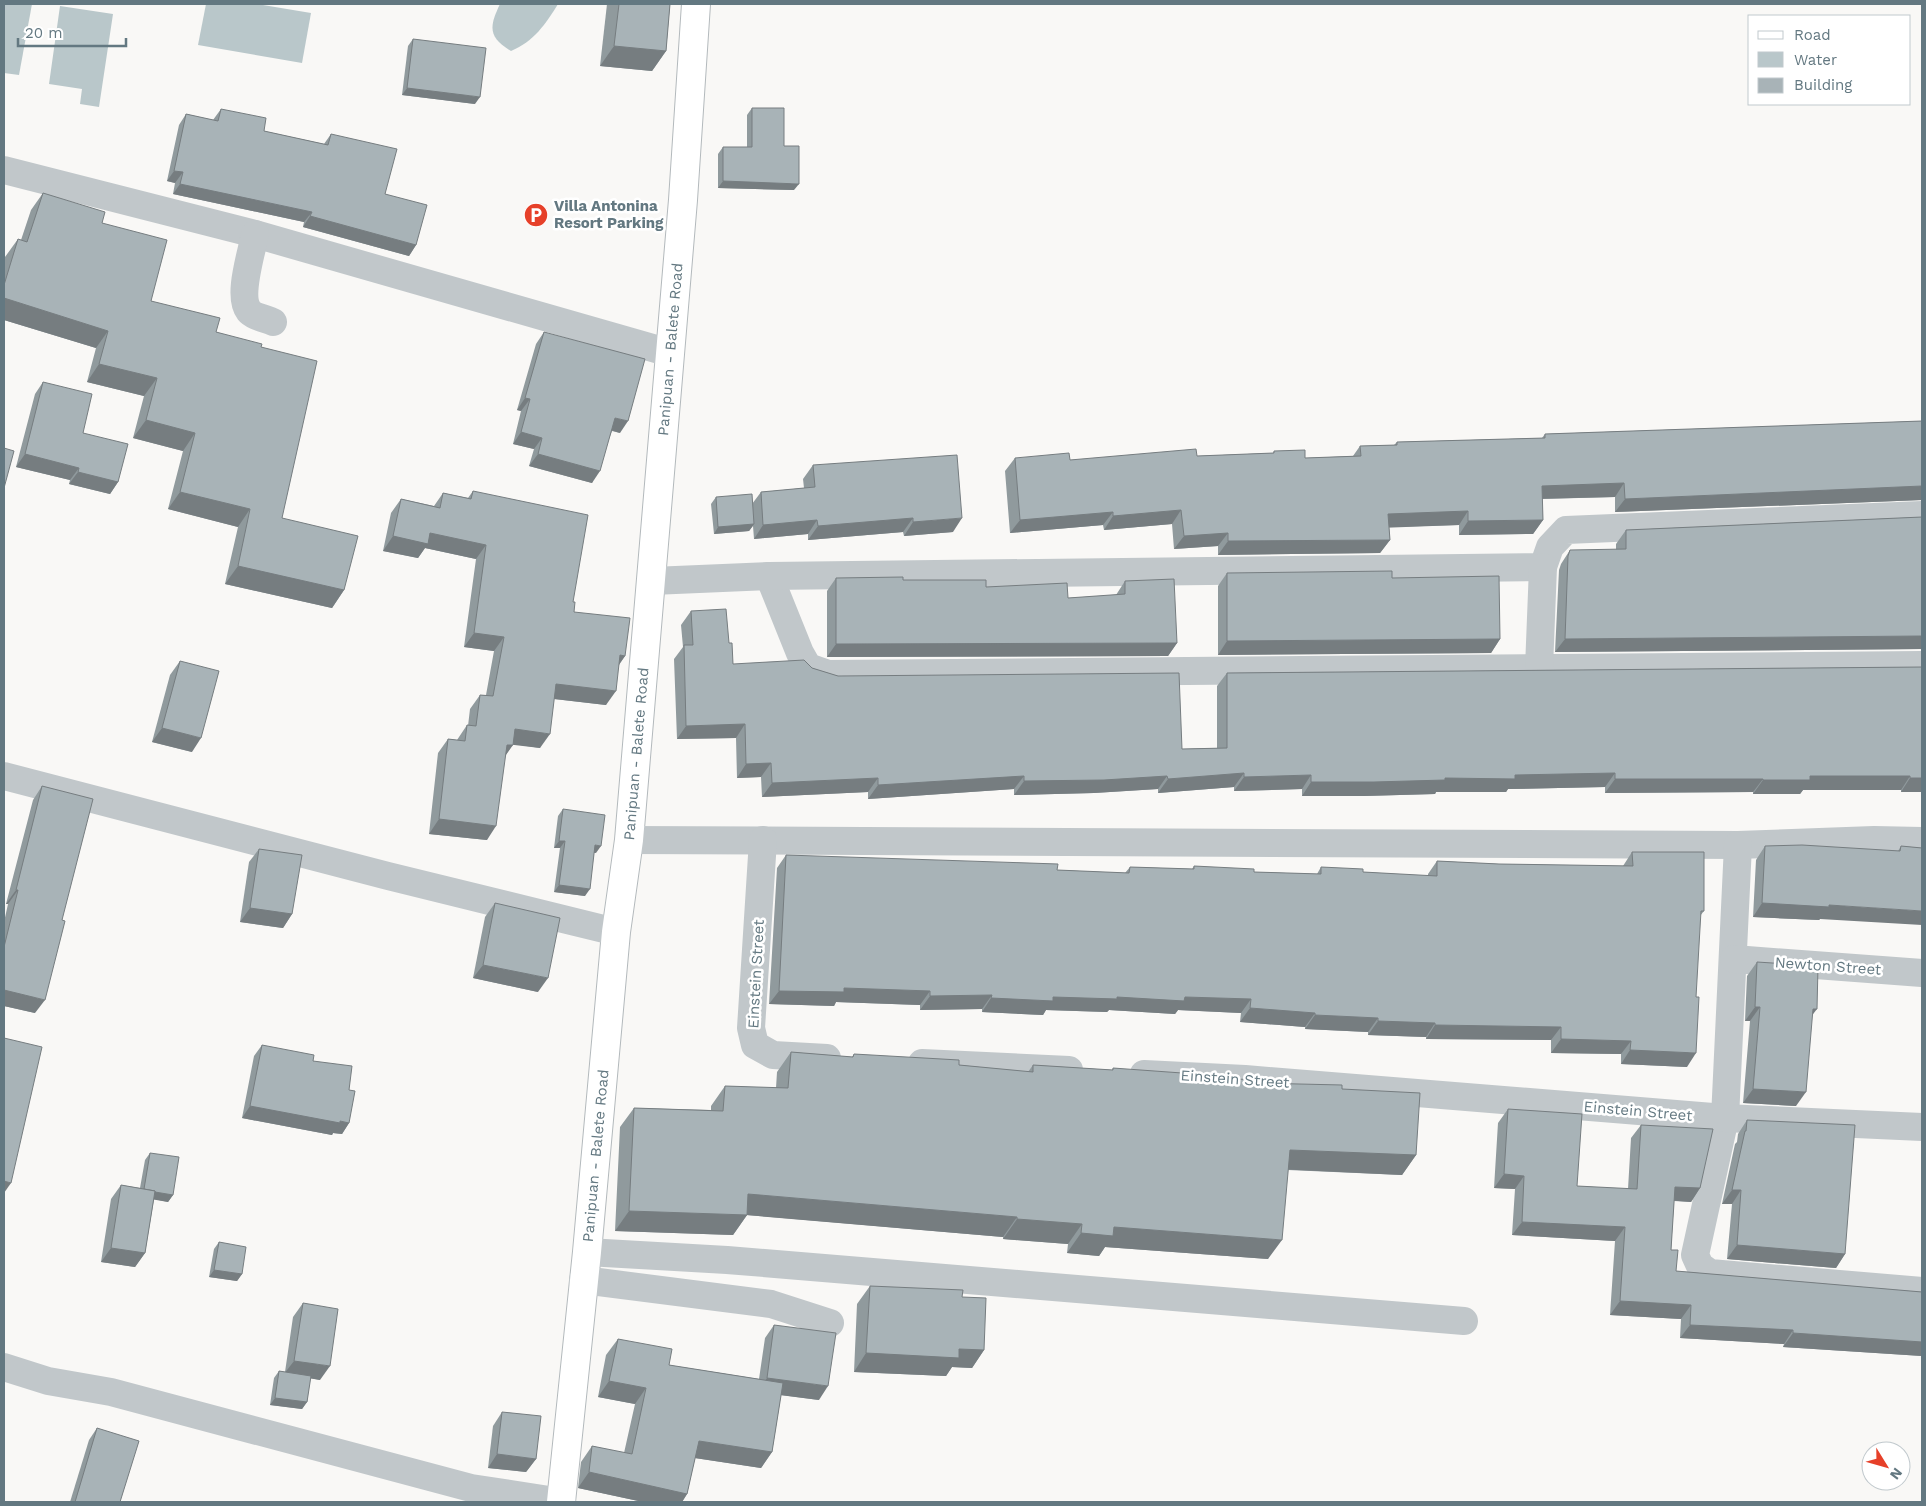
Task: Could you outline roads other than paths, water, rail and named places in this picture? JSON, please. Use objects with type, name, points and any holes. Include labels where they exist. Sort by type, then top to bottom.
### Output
[{"type":"main road","name":"Panipuan - Balete Road","points":[[561,1502],[587,1252],[616,932],[629,840],[684,190],[696,4]]},
{"type":"street","points":[[4,170],[255,234],[670,353]]},
{"type":"street","points":[[255,234],[244,290],[245,304],[250,312],[273,322]]},
{"type":"street","points":[[1540,668],[1543,568],[1550,548],[1566,530],[1922,515]]},
{"type":"street","points":[[652,581],[769,576],[1543,568]]},
{"type":"street","points":[[769,576],[800,653],[808,667],[828,674],[1922,665]]},
{"type":"street","points":[[4,776],[388,876],[616,932]]},
{"type":"street","points":[[629,840],[1738,845],[1874,840],[1922,841]]},
{"type":"street","name":"Einstein Street","points":[[764,840],[752,1028],[754,1045],[773,1055],[852,1059]]},
{"type":"street","points":[[1738,845],[1725,1118],[1695,1255],[1700,1266],[1710,1273],[1922,1291]]},
{"type":"street","name":"Newton Street","points":[[1734,959],[1922,973]]},
{"type":"street","name":"Einstein Street","points":[[901,1062],[1245,1079],[1725,1118],[1922,1127]]},
{"type":"street","points":[[587,1252],[727,1260],[1464,1321]]},
{"type":"street","points":[[583,1280],[771,1304],[830,1323]]},
{"type":"street","points":[[4,1367],[48,1381],[111,1392],[471,1488],[561,1502]]},
{"type":"water","points":[[4,4],[32,4],[19,75],[4,73]]},
{"type":"water","points":[[206,4],[257,4],[311,13],[302,63],[198,45]]},
{"type":"water","points":[[500,4],[558,4],[533,37],[511,51],[498,41],[493,31],[494,19]]},
{"type":"water","points":[[60,6],[113,14],[99,107],[80,104],[82,89],[49,84]]},
{"type":"place","name":"Villa Antonina Resort Parking","points":[[536,215]]}]
